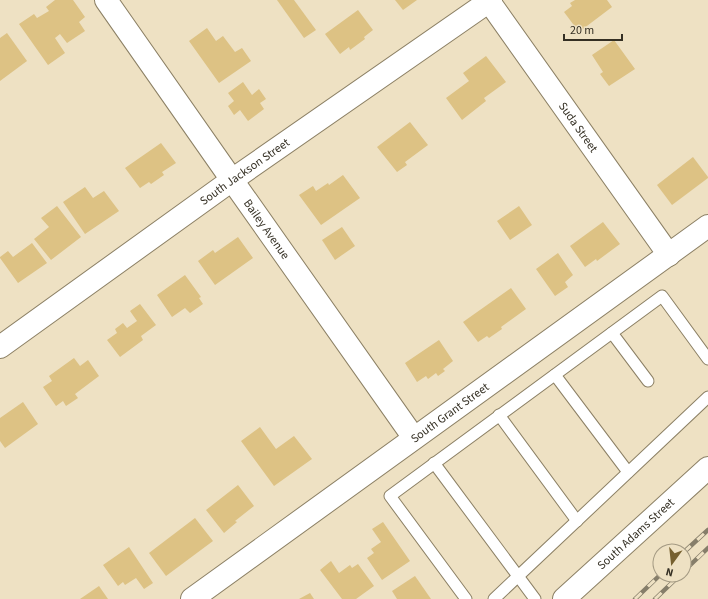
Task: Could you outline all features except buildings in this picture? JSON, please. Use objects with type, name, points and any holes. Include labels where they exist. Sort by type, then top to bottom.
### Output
[{"type":"street","name":"Bailey Avenue","points":[[106,0],[414,438]]},
{"type":"street","name":"South Jackson Street","points":[[0,347],[232,180],[489,0]]},
{"type":"street","name":"Suda Street","points":[[489,0],[669,255]]},
{"type":"street","name":"South Grant Street","points":[[192,599],[708,226]]},
{"type":"street","name":"South Adams Street","points":[[564,599],[708,468]]},
{"type":"lane","points":[[466,599],[390,496],[662,296],[708,358]]},
{"type":"lane","points":[[612,333],[648,381]]},
{"type":"lane","points":[[555,375],[628,472]]},
{"type":"lane","points":[[494,599],[708,397]]},
{"type":"lane","points":[[499,416],[577,521]]},
{"type":"lane","points":[[434,463],[536,599]]},
{"type":"railway","points":[[692,545],[708,530]]},
{"type":"railway","points":[[692,563],[708,548]]},
{"type":"railway","points":[[635,599],[652,583]]},
{"type":"railway","points":[[655,599],[672,583]]}]
